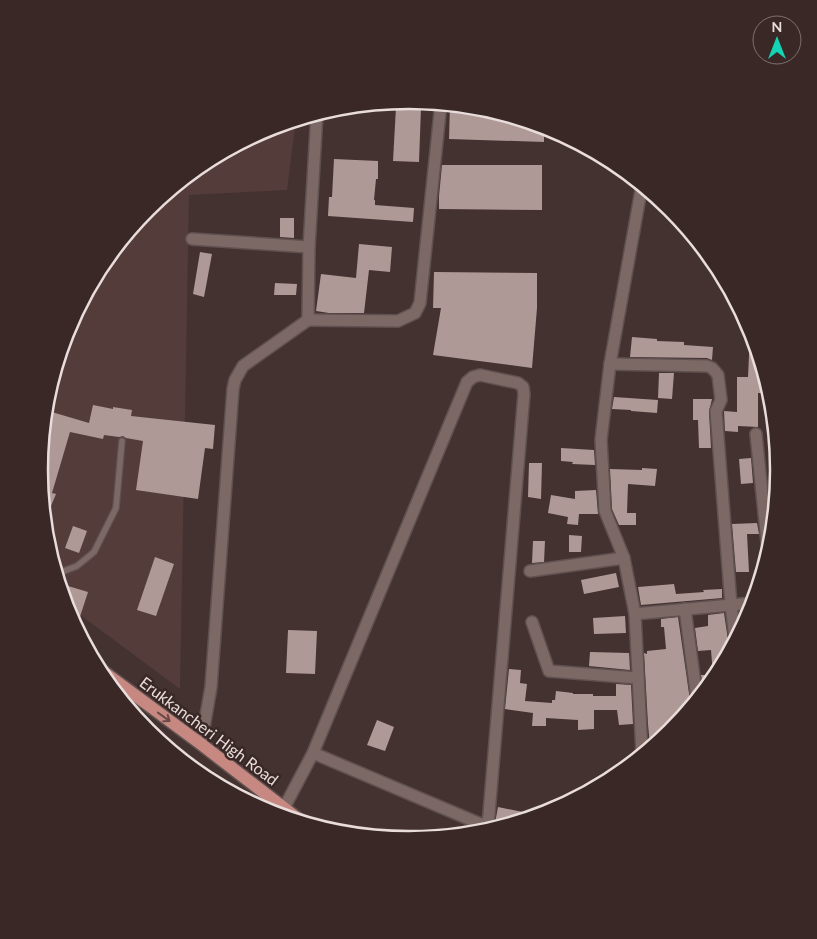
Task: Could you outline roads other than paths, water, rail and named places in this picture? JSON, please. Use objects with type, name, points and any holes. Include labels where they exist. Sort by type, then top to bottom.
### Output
[{"type":"main road","name":"Erukkancheri High Road","points":[[116,681],[284,808]]},
{"type":"street","points":[[201,744],[211,687],[235,380],[243,366],[308,320],[398,321],[415,313],[420,303],[441,110]]},
{"type":"street","points":[[308,320],[309,247],[317,121]]},
{"type":"street","points":[[641,193],[610,364],[601,440],[605,511],[624,558],[635,614],[641,745]]},
{"type":"street","points":[[192,239],[309,247]]},
{"type":"street","points":[[610,364],[707,366],[712,368],[718,375],[721,400],[716,411],[733,626]]},
{"type":"street","points":[[284,808],[313,753],[467,382],[480,374],[518,383],[523,387],[524,394],[490,804],[487,822]]},
{"type":"street","points":[[756,434],[765,524]]},
{"type":"street","points":[[530,570],[624,558]]},
{"type":"street","points":[[635,614],[744,604]]},
{"type":"street","points":[[685,609],[695,689]]},
{"type":"street","points":[[532,622],[549,671],[637,678]]},
{"type":"street","points":[[313,753],[480,824]]},
{"type":"lane","points":[[63,571],[77,566],[94,552],[116,508],[122,441]]}]
